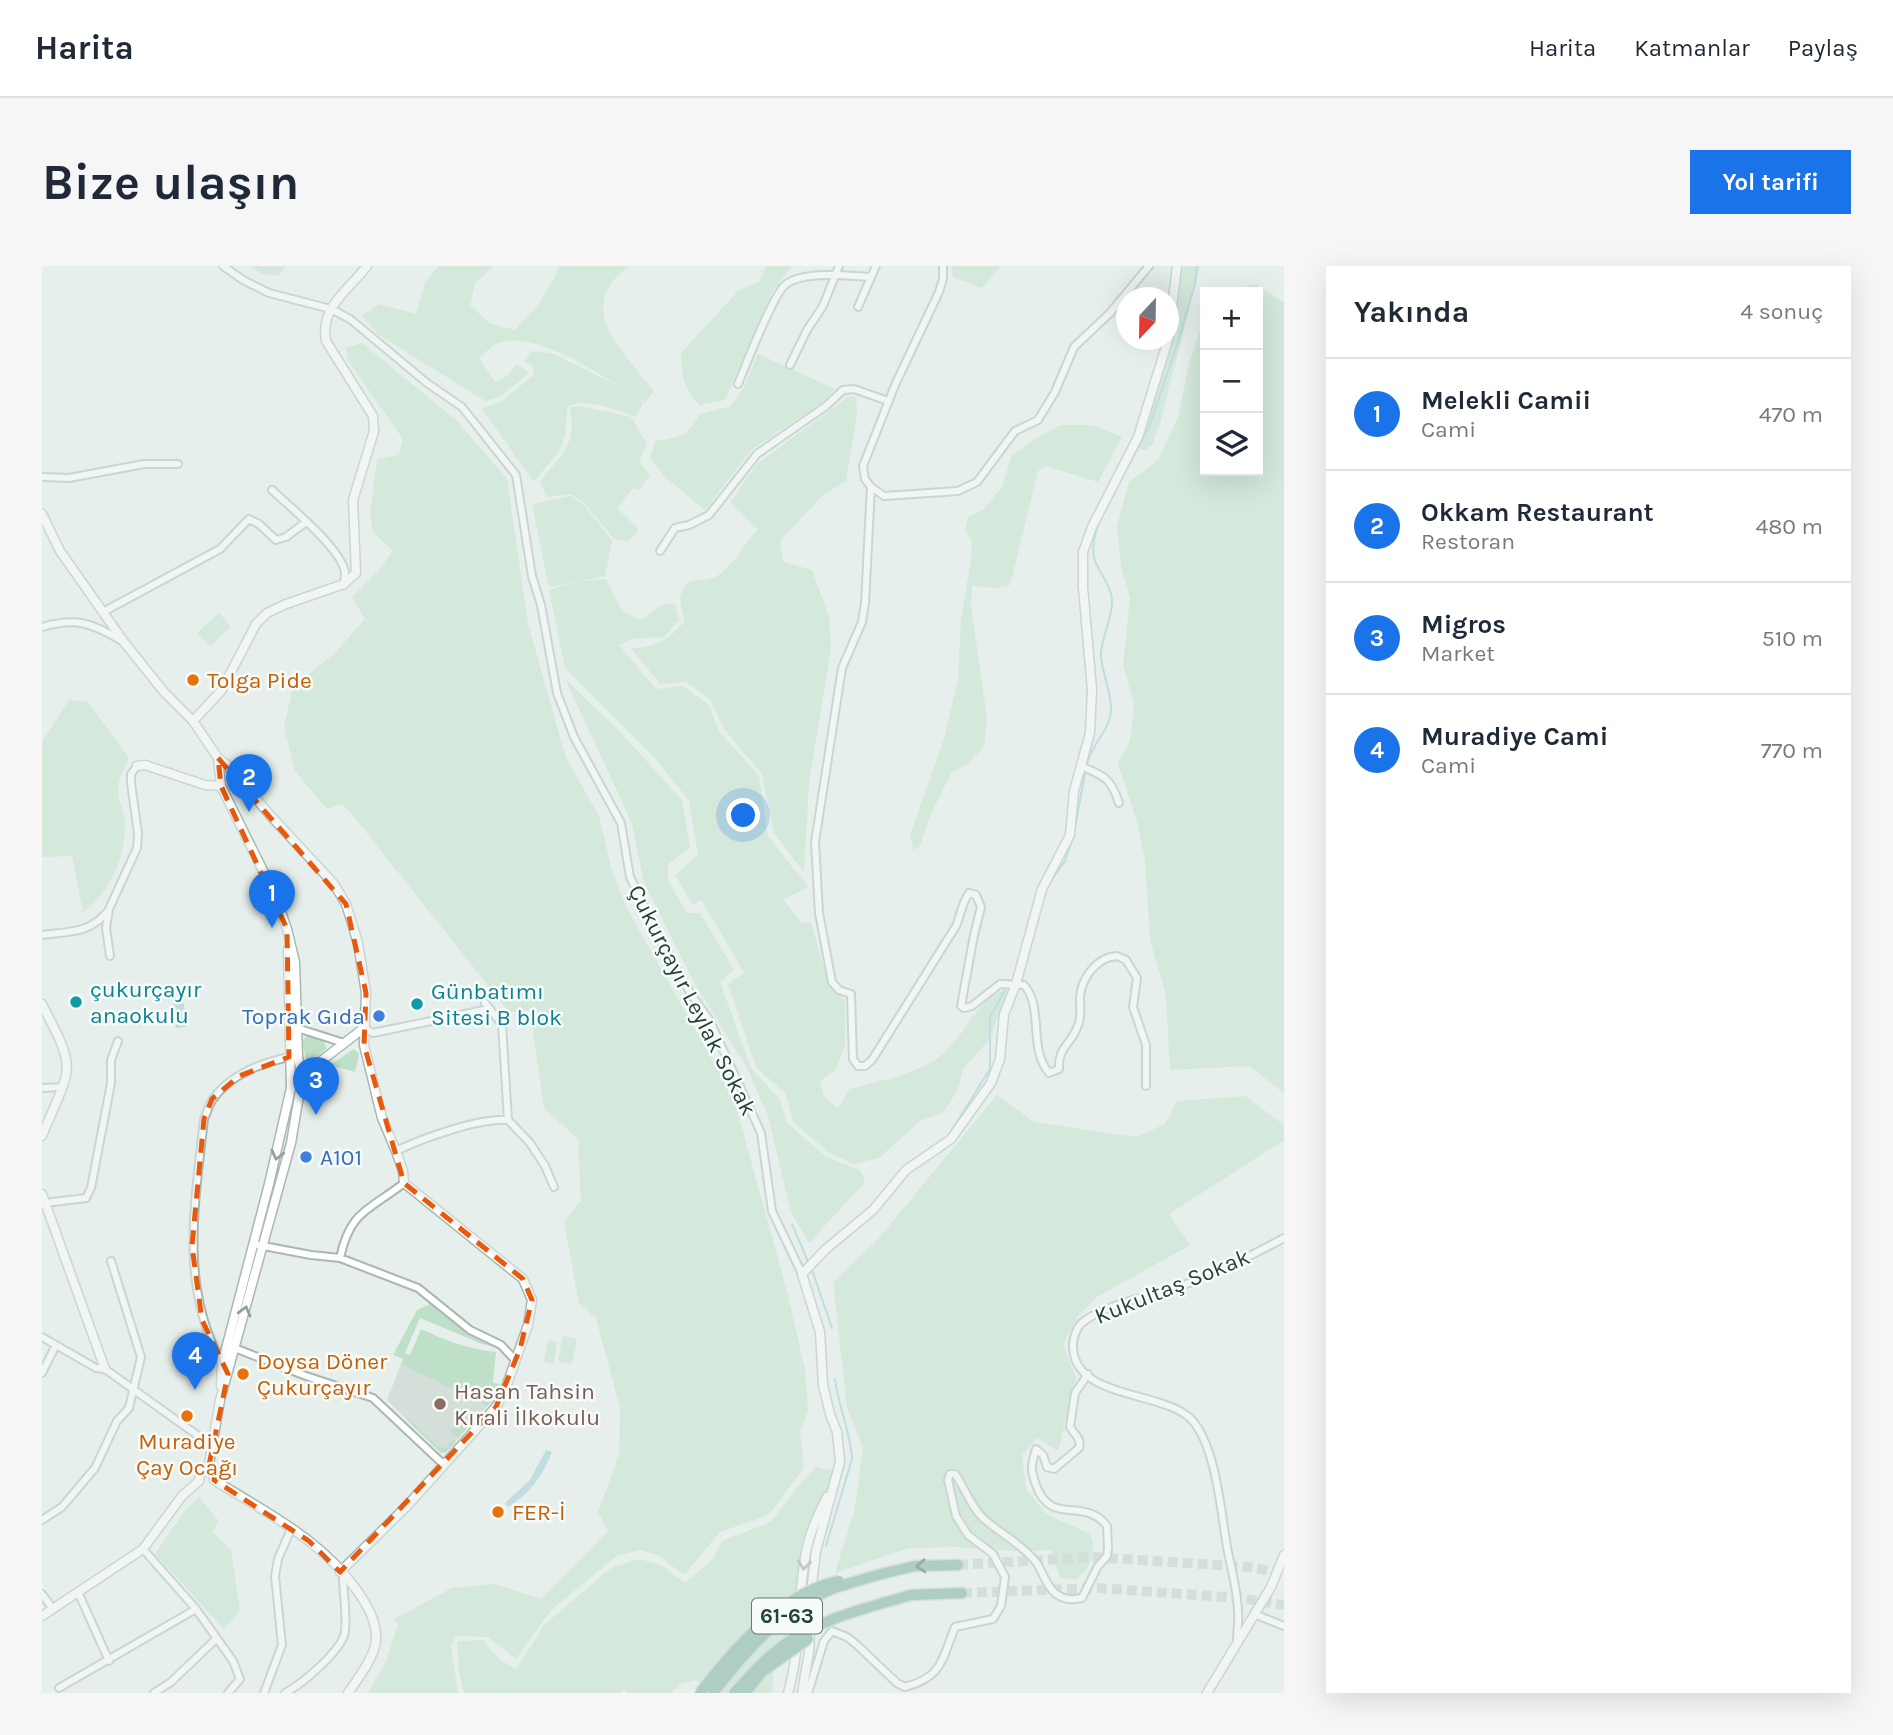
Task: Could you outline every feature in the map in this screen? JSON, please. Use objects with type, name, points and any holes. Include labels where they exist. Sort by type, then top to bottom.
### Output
[{"type":"main road","name":"61-63","points":[[713,1693],[751,1647],[805,1603],[830,1590],[885,1573],[915,1566],[958,1565]]},
{"type":"main road","name":"61-63","points":[[700,1693],[737,1647],[777,1613],[817,1587],[838,1581],[861,1580]]},
{"type":"main road","name":"61-63","points":[[734,1693],[782,1646],[832,1619],[911,1595],[962,1593]]},
{"type":"main road","name":"61-63","points":[[745,1693],[762,1672],[787,1652],[830,1625],[872,1607]]},
{"type":"street","name":"Çukurçayır Leylak Sokak","points":[[223,266],[269,293],[331,309],[350,318],[427,383],[462,407],[516,475],[532,576],[541,605],[557,693],[575,737],[621,823],[630,877],[664,947],[710,1021],[761,1133],[772,1211],[804,1272]]},
{"type":"street","points":[[193,721],[221,691],[256,624],[267,613],[344,584],[356,573],[353,500],[374,431],[373,416],[326,341],[324,328],[335,301],[367,266]]},
{"type":"street","points":[[790,365],[807,330],[823,306],[839,266]]},
{"type":"street","points":[[858,307],[876,266]]},
{"type":"street","points":[[943,266],[939,292],[888,401],[863,466],[865,479],[884,496],[958,491],[977,482],[1015,431],[1038,420],[1055,392],[1074,347],[1110,313],[1149,266]]},
{"type":"street","points":[[1174,287],[1177,266]]},
{"type":"street","points":[[738,384],[783,286],[797,278],[835,275],[871,277]]},
{"type":"street","points":[[802,1693],[809,1653],[811,1584],[816,1551],[840,1462],[837,1432],[825,1399],[820,1332],[804,1272],[873,1210],[906,1170],[951,1139],[991,1083],[1000,1059],[1004,1014],[1016,984],[1042,889],[1070,835],[1074,791],[1090,733],[1092,690],[1083,587],[1083,552],[1092,527],[1138,437],[1165,350]]},
{"type":"street","points":[[660,551],[675,528],[689,525],[709,515],[757,454],[826,406],[843,390],[853,389],[888,401]]},
{"type":"street","points":[[42,477],[69,478],[144,464],[178,464]]},
{"type":"street","points":[[871,487],[865,603],[862,622],[842,668],[815,842],[820,914],[832,982],[839,990],[851,994],[852,1059],[858,1066],[865,1066],[872,1060],[956,926],[962,903],[969,893],[976,895],[981,907],[961,1006],[964,1009],[972,1006],[1000,984],[1024,985],[1030,992],[1042,1065],[1049,1073],[1059,1069],[1061,1051],[1076,1031],[1081,1012],[1082,984],[1101,960],[1117,956],[1126,960],[1137,978],[1133,1007],[1146,1045],[1146,1086]]},
{"type":"street","points":[[272,490],[340,558],[345,571],[344,584]]},
{"type":"street","points":[[42,514],[60,551],[124,642],[164,692],[193,721],[218,758],[334,884],[346,904],[354,926],[366,993],[364,1045],[382,1118],[396,1152],[404,1183],[523,1279],[532,1300],[528,1325],[516,1361],[496,1407],[407,1506],[341,1573],[345,1630],[342,1640],[335,1651],[296,1688],[285,1693]]},
{"type":"street","points":[[103,612],[220,549],[249,519],[259,524],[276,540],[286,537],[306,522]]},
{"type":"street","points":[[42,627],[59,622],[81,621],[124,642]]},
{"type":"street","points":[[218,758],[220,786],[276,897],[295,962],[298,1057],[302,1077],[291,1143],[258,1245]]},
{"type":"street","points":[[42,935],[96,925],[109,909],[137,848],[138,833],[131,774],[137,766],[145,765],[205,785],[220,786]]},
{"type":"street","points":[[1081,766],[1105,777],[1113,786],[1119,803]]},
{"type":"street","points":[[109,909],[106,928],[110,956]]},
{"type":"street","points":[[208,1470],[231,1347],[258,1245],[292,1078],[289,1057],[287,929]]},
{"type":"street","points":[[42,1004],[63,1049],[67,1067],[66,1078],[42,1136]]},
{"type":"street","points":[[364,1028],[373,1033],[485,1007],[502,1024],[508,1119],[530,1143],[545,1166],[554,1187]]},
{"type":"street","points":[[298,1028],[344,1043]]},
{"type":"street","points":[[292,1078],[302,1077],[364,1028]]},
{"type":"street","points":[[105,1369],[44,1199],[86,1198],[92,1188],[111,1083],[111,1060],[118,1041]]},
{"type":"street","points":[[222,1364],[202,1320],[192,1246],[204,1119],[212,1100],[239,1076],[266,1062],[289,1057]]},
{"type":"street","points":[[42,1088],[62,1087]]},
{"type":"street","points":[[396,1152],[445,1132],[508,1119]]},
{"type":"street","points":[[340,1258],[350,1228],[361,1212],[404,1183]]},
{"type":"street","name":"Kukultaş Sokak","points":[[1088,1374],[1080,1368],[1073,1354],[1073,1341],[1080,1324],[1103,1310],[1177,1288],[1234,1265],[1284,1238]]},
{"type":"street","points":[[258,1245],[340,1258],[418,1288],[470,1330],[501,1345],[516,1361]]},
{"type":"street","points":[[42,1520],[62,1507],[95,1468],[117,1421],[129,1408],[141,1357],[111,1261]]},
{"type":"street","points":[[42,1337],[96,1368],[105,1369],[211,1445]]},
{"type":"street","points":[[42,1373],[56,1345]]},
{"type":"street","points":[[220,1400],[222,1364],[231,1347]]},
{"type":"street","points":[[231,1347],[373,1398],[443,1464]]},
{"type":"street","points":[[808,1693],[824,1641],[832,1631],[847,1637],[897,1683],[905,1687],[934,1673],[948,1652],[955,1627],[993,1619],[1001,1606],[1005,1577],[993,1554],[968,1535],[956,1516],[948,1480],[950,1474],[955,1474],[958,1478],[967,1498],[979,1514],[1009,1536],[1035,1561],[1049,1588],[1066,1599],[1082,1598],[1098,1566],[1107,1556],[1107,1526],[1095,1514],[1053,1507],[1045,1503],[1030,1468],[1036,1449],[1047,1467],[1054,1469],[1079,1448],[1078,1438],[1070,1427],[1075,1393],[1088,1374],[1099,1383],[1172,1407],[1191,1419],[1202,1436],[1218,1483],[1238,1610],[1237,1642]]},
{"type":"street","points":[[208,1470],[213,1473],[214,1480]]},
{"type":"street","points":[[42,1616],[143,1549],[183,1496],[199,1481],[200,1473],[208,1470]]},
{"type":"street","points":[[788,1693],[796,1664],[805,1556],[815,1520],[837,1479]]},
{"type":"street","points":[[199,1481],[207,1485],[214,1480]]},
{"type":"street","points":[[214,1480],[243,1496],[309,1541],[341,1573],[368,1606],[376,1637],[371,1655],[348,1693]]},
{"type":"street","points":[[264,1693],[282,1645],[275,1576],[278,1559],[291,1529]]},
{"type":"street","points":[[143,1549],[196,1609],[239,1673],[240,1679],[228,1693]]},
{"type":"street","points":[[1207,1693],[1271,1587],[1284,1555]]},
{"type":"street","points":[[78,1592],[109,1661]]},
{"type":"street","points":[[42,1594],[53,1609]]},
{"type":"street","points":[[59,1688],[196,1609]]},
{"type":"street","points":[[1254,1614],[1284,1626]]},
{"type":"street","points":[[154,1693],[172,1682],[216,1639]]},
{"type":"highlighted area","points":[[218,758],[346,904],[366,993],[364,1045],[404,1183],[523,1279],[532,1300],[520,1349],[496,1407],[340,1572],[309,1541],[214,1480],[215,1473],[208,1470],[228,1374],[202,1320],[192,1246],[204,1119],[212,1099],[239,1076],[289,1057],[287,929],[221,786]]},
{"type":"shaded area","name":"Hasan Tahsin Kırali İlkokulu","points":[[403,1359],[492,1401],[446,1452],[441,1453],[387,1400]]},
{"type":"green space","points":[[249,266],[286,266],[278,276],[263,274]]},
{"type":"green space","points":[[439,266],[494,266],[475,283],[470,305],[489,323],[515,330],[538,305],[559,270],[558,266],[629,266],[612,282],[604,298],[604,314],[618,346],[654,391],[645,402],[640,399],[643,404],[635,417],[592,404],[567,406],[566,431],[560,448],[534,482],[482,409],[502,401],[535,374],[531,365],[524,362],[533,351],[554,354],[624,389],[544,346],[511,341],[496,344],[479,358],[495,382],[508,375],[517,364],[529,373],[500,397],[485,401],[379,335],[362,316],[379,304],[416,314],[426,281]]},
{"type":"green space","points":[[766,266],[792,266],[772,292],[725,400],[700,405],[684,381],[681,353],[739,290],[759,282]]},
{"type":"green space","points":[[952,266],[1001,266],[982,288],[953,277]]},
{"type":"green space","points":[[1180,266],[1200,266],[1179,349],[1179,287]]},
{"type":"green space","points":[[1263,289],[1284,301],[1284,1093],[1249,1066],[1170,1070],[1166,995],[1150,940],[1145,860],[1138,825],[1118,763],[1130,741],[1134,703],[1123,666],[1130,598],[1121,566],[1117,526],[1129,482],[1158,460],[1178,417],[1190,360],[1200,331],[1200,476],[1263,476]]},
{"type":"green space","points":[[362,343],[457,421],[507,479],[528,624],[566,758],[599,816],[611,867],[626,907],[733,1096],[788,1295],[805,1370],[808,1411],[800,1431],[804,1468],[768,1515],[720,1532],[684,1575],[659,1556],[641,1550],[618,1555],[551,1610],[516,1659],[488,1637],[456,1636],[451,1646],[458,1693],[368,1693],[386,1661],[398,1625],[394,1619],[452,1588],[495,1584],[541,1599],[608,1531],[598,1512],[619,1455],[620,1408],[596,1318],[579,1303],[564,1222],[581,1201],[578,1139],[544,1108],[530,1010],[509,1012],[351,813],[342,804],[327,809],[295,771],[284,727],[293,687],[334,654],[365,619],[352,597],[378,571],[393,551],[373,532],[370,514],[377,459],[399,455],[403,439],[348,361],[346,348]]},
{"type":"green space","points":[[1169,350],[1179,350],[1160,424],[1152,445],[1145,450],[1136,448]]},
{"type":"green space","points":[[758,354],[835,389],[820,404],[751,450],[705,510],[665,477],[650,458],[655,441],[682,435],[699,414],[730,407],[743,389]]},
{"type":"green space","points":[[849,396],[856,398],[857,415],[846,481],[824,494],[780,541],[783,562],[812,570],[829,617],[831,648],[809,782],[804,872],[774,833],[762,774],[724,729],[710,699],[686,682],[660,684],[631,648],[647,647],[674,633],[685,621],[680,600],[690,581],[710,579],[720,574],[758,529],[730,503],[756,465]]},
{"type":"green space","points":[[578,406],[631,417],[647,444],[639,461],[650,475],[639,490],[633,488],[617,508],[639,530],[628,541],[614,539],[584,503],[571,494],[547,497],[540,482],[566,448],[572,421],[570,408]]},
{"type":"green space","points":[[1061,425],[1092,425],[1122,437],[1098,482],[1046,466],[1038,471],[1010,585],[994,588],[972,586],[971,606],[987,718],[984,747],[968,763],[951,773],[930,816],[920,846],[913,850],[910,835],[944,739],[958,679],[961,619],[971,560],[972,540],[965,532],[968,517],[983,510],[1002,487],[1012,455]]},
{"type":"green space","points":[[570,496],[584,505],[612,541],[605,576],[578,582],[606,579],[622,611],[641,620],[663,604],[675,604],[679,620],[664,637],[631,639],[619,645],[656,689],[683,686],[709,705],[719,731],[759,776],[768,836],[808,887],[783,900],[802,923],[811,923],[829,985],[845,1001],[845,1045],[835,1070],[820,1081],[824,1097],[838,1108],[850,1089],[896,1077],[929,1064],[959,1036],[984,1003],[1007,991],[990,1039],[963,1069],[957,1091],[943,1113],[920,1121],[879,1158],[853,1164],[828,1152],[793,1121],[786,1094],[756,1067],[728,984],[744,973],[701,899],[693,905],[675,875],[698,855],[689,801],[656,759],[565,668],[549,590],[577,582],[549,587],[532,504]]},
{"type":"green space","points":[[219,613],[231,627],[210,646],[197,633]]},
{"type":"green space","points":[[565,679],[620,732],[682,800],[690,848],[668,864],[668,881],[687,913],[700,913],[734,970],[720,982],[751,1068],[780,1100],[787,1123],[826,1157],[860,1170],[865,1182],[809,1243],[791,1213],[768,1116],[747,1068],[695,984],[644,882],[632,823]]},
{"type":"green space","points":[[69,700],[88,702],[129,758],[118,785],[125,822],[120,861],[102,894],[83,913],[72,856],[42,857],[42,742]]},
{"type":"green space","points":[[309,1032],[322,1038],[327,1048],[307,1063],[302,1042]]},
{"type":"green space","points":[[354,1049],[359,1054],[355,1072],[330,1065]]},
{"type":"green space","points":[[997,1095],[1034,1122],[1136,1137],[1165,1124],[1177,1101],[1245,1096],[1284,1125],[1284,1140],[1169,1214],[1190,1245],[1097,1297],[1078,1316],[1063,1344],[1076,1378],[1058,1451],[1037,1438],[1022,1455],[1026,1488],[1046,1514],[1090,1534],[1093,1554],[1086,1570],[1076,1580],[1060,1577],[1051,1550],[1012,1551],[956,1547],[909,1548],[835,1573],[855,1508],[863,1447],[847,1407],[833,1283],[879,1238]]},
{"type":"green space","points":[[430,1304],[467,1334],[495,1347],[420,1318],[405,1353],[410,1355],[421,1329],[458,1344],[496,1352],[493,1383],[501,1384],[488,1406],[401,1364],[403,1359],[393,1355],[417,1310]]},
{"type":"green space","points":[[563,1336],[577,1339],[572,1364],[558,1361]]},
{"type":"green space","points":[[548,1340],[557,1342],[554,1364],[544,1362]]},
{"type":"green space","points":[[464,1415],[472,1422],[458,1438],[450,1431]]},
{"type":"green space","points":[[406,1419],[438,1447],[445,1448],[454,1439],[456,1442],[446,1452],[441,1453]]},
{"type":"green space","points":[[816,1467],[833,1471],[832,1480],[796,1595],[802,1630],[774,1667],[772,1693],[709,1693],[696,1680],[680,1684],[671,1693],[627,1693],[624,1690],[620,1693],[464,1693],[457,1641],[483,1640],[498,1658],[516,1670],[545,1624],[611,1568],[639,1559],[661,1565],[685,1583],[713,1559],[722,1541],[771,1522]]},
{"type":"green space","points":[[199,1497],[218,1520],[213,1532],[231,1550],[240,1610],[224,1629],[155,1554],[187,1508]]},
{"type":"water","points":[[184,1003],[186,1027],[176,1028],[173,1004]]},
{"type":"water","points":[[546,1450],[552,1452],[540,1476],[523,1496],[508,1507],[505,1503],[530,1480]]},
{"type":"waterway","points":[[1125,472],[1149,427],[1177,345],[1195,284],[1197,266]]},
{"type":"waterway","points":[[1087,764],[1107,725],[1111,711],[1101,653],[1112,600],[1110,589],[1094,556],[1098,523]]},
{"type":"waterway","points":[[1074,832],[1085,774]]},
{"type":"waterway","points":[[1050,882],[1065,861],[1073,837]]},
{"type":"waterway","points":[[950,1133],[990,1069],[990,1018],[1006,988]]},
{"type":"waterway","points":[[792,1224],[808,1262]]},
{"type":"waterway","points":[[812,1270],[832,1328]]},
{"type":"waterway","points":[[826,1546],[852,1459],[835,1379]]},
{"type":"tunnel","points":[[958,1565],[1092,1557],[1248,1567],[1284,1573]]},
{"type":"tunnel","points":[[962,1593],[1097,1588],[1240,1598],[1284,1605]]},
{"type":"place","name":"Tolga Pide","points":[[193,680]]},
{"type":"place","name":"Okkam Restaurant","points":[[249,812]]},
{"type":"place","name":"Melekli Camii","points":[[272,928]]},
{"type":"place","name":"çukurçayır anaokulu","points":[[76,1002]]},
{"type":"place","name":"Günbatımı Sitesi B blok","points":[[417,1004]]},
{"type":"place","name":"Toprak Gıda","points":[[379,1016]]},
{"type":"place","name":"Migros","points":[[316,1115]]},
{"type":"place","name":"A101","points":[[306,1157]]},
{"type":"place","name":"Doysa Döner Çukurçayır","points":[[243,1374]]},
{"type":"place","name":"Muradiye Cami","points":[[195,1390]]},
{"type":"place","name":"Hasan Tahsin Kırali İlkokulu","points":[[440,1404]]},
{"type":"place","name":"Muradiye Çay Ocağı","points":[[187,1416]]},
{"type":"place","name":"FER-İ","points":[[498,1512]]}]
